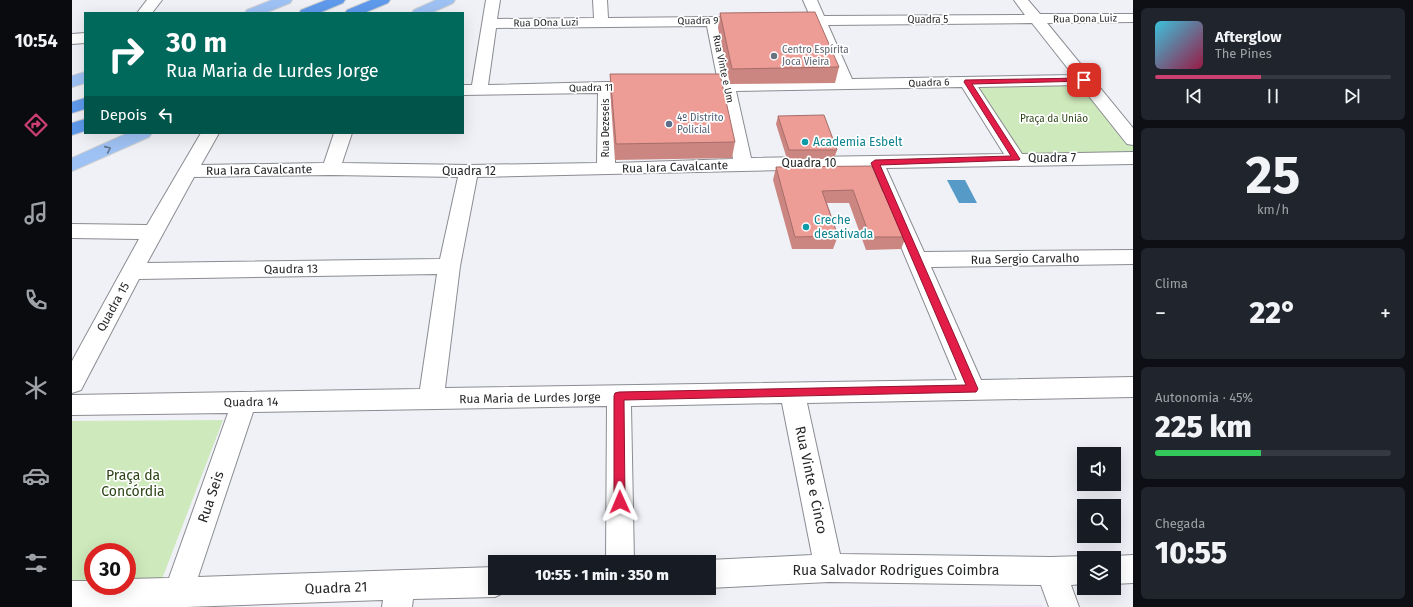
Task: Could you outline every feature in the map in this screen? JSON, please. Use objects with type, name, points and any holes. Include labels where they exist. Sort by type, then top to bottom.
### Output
[{"type":"highway","points":[[308,12],[338,0]]},
{"type":"highway","points":[[354,12],[383,0]]},
{"type":"highway","points":[[72,108],[84,103]]},
{"type":"highway","points":[[72,130],[84,124]]},
{"type":"main road","points":[[255,12],[286,0]]},
{"type":"main road","points":[[421,12],[448,0]]},
{"type":"main road","points":[[72,82],[84,77]]},
{"type":"main road","points":[[72,164],[141,134]]},
{"type":"street","points":[[145,12],[155,0]]},
{"type":"street","points":[[471,90],[490,24],[493,0]]},
{"type":"street","points":[[600,0],[601,22]]},
{"type":"street","points":[[681,87],[846,85],[810,0]]},
{"type":"street","points":[[1021,0],[1133,140]]},
{"type":"street","name":"Rua Dona Luiz","points":[[1038,20],[1133,18]]},
{"type":"street","name":"Quadra 5","points":[[819,21],[1038,20]]},
{"type":"street","name":"Rua Vinte e Um","points":[[713,21],[743,164]]},
{"type":"street","name":"Quadra 9","points":[[601,22],[819,21]]},
{"type":"street","name":"Rua DOna Luzi","points":[[490,24],[601,22]]},
{"type":"street","points":[[72,39],[84,38]]},
{"type":"street","name":"Quadra 6","points":[[846,85],[1084,80]]},
{"type":"street","points":[[968,82],[1016,159]]},
{"type":"street","name":"Rua Dezeseis","points":[[606,87],[606,169]]},
{"type":"street","name":"Quadra 11","points":[[471,90],[658,87]]},
{"type":"street","name":"Quadra 15","points":[[72,383],[153,232],[209,134]]},
{"type":"street","points":[[331,169],[343,134]]},
{"type":"street","name":"Quadra 7","points":[[875,163],[1016,159],[1133,158]]},
{"type":"street","points":[[875,163],[973,389]]},
{"type":"street","name":"Quadra 10","points":[[743,164],[875,163]]},
{"type":"street","name":"Rua Iara Cavalcante","points":[[606,169],[743,164]]},
{"type":"street","name":"Rua Iara Cavalcante","points":[[187,171],[331,169]]},
{"type":"street","name":"Quadra 12","points":[[331,169],[469,171],[606,169]]},
{"type":"street","points":[[431,400],[449,266],[469,171]]},
{"type":"street","points":[[72,231],[153,232]]},
{"type":"street","name":"Rua Sergio Carvalho","points":[[916,260],[1133,257]]},
{"type":"street","name":"Qaudra 13","points":[[133,271],[449,266]]},
{"type":"street","name":"Rua Maria de Lurdes Jorge","points":[[431,400],[792,392],[1133,387]]},
{"type":"street","name":"Rua Vinte e Cinco","points":[[792,392],[829,568]]},
{"type":"street","points":[[619,396],[620,555]]},
{"type":"street","name":"Quadra 14","points":[[72,405],[431,400]]},
{"type":"street","name":"Rua Seis","points":[[178,593],[244,402]]},
{"type":"street","name":"Rua Salvador Rodrigues Coimbra","points":[[716,574],[829,568],[1077,570]]},
{"type":"street","points":[[1121,570],[1133,569]]},
{"type":"street","points":[[1051,571],[1064,607]]},
{"type":"street","name":"Quadra 21","points":[[178,593],[399,596],[488,583]]},
{"type":"street","points":[[72,596],[178,593]]},
{"type":"shaded area","points":[[1042,605],[1043,607],[812,607]]},
{"type":"green space","name":"Praça da União","points":[[1082,84],[1133,146],[1133,153],[1019,154],[975,85]]},
{"type":"green space","name":"Praça da Concórdia","points":[[223,420],[162,579],[136,579],[136,543],[84,543],[84,580],[72,580],[72,421]]},
{"type":"water","points":[[947,180],[965,180],[977,203],[959,203]]},
{"type":"building","name":"Centro Espírita Joca Vieira","points":[[815,12],[839,67],[732,69],[720,13]]},
{"type":"building","name":"4º Distrito Policial","points":[[610,74],[720,74],[735,142],[616,144]]},
{"type":"building","name":"Academia Esbelt","points":[[824,115],[837,150],[789,150],[778,116]]},
{"type":"building","name":"Creche desativada","points":[[872,166],[883,192],[887,192],[906,237],[870,237],[853,190],[822,191],[838,236],[795,237],[776,167]]},
{"type":"place","name":"Centro Espírita Joca Vieira","points":[[774,56]]},
{"type":"place","name":"4º Distrito Policial","points":[[669,124]]},
{"type":"place","name":"Academia Esbelt","points":[[805,142]]},
{"type":"place","name":"Creche desativada","points":[[806,227]]},
{"type":"route","points":[[620,502],[619,396],[973,389],[875,163],[1016,159],[968,82],[1084,80]]}]
